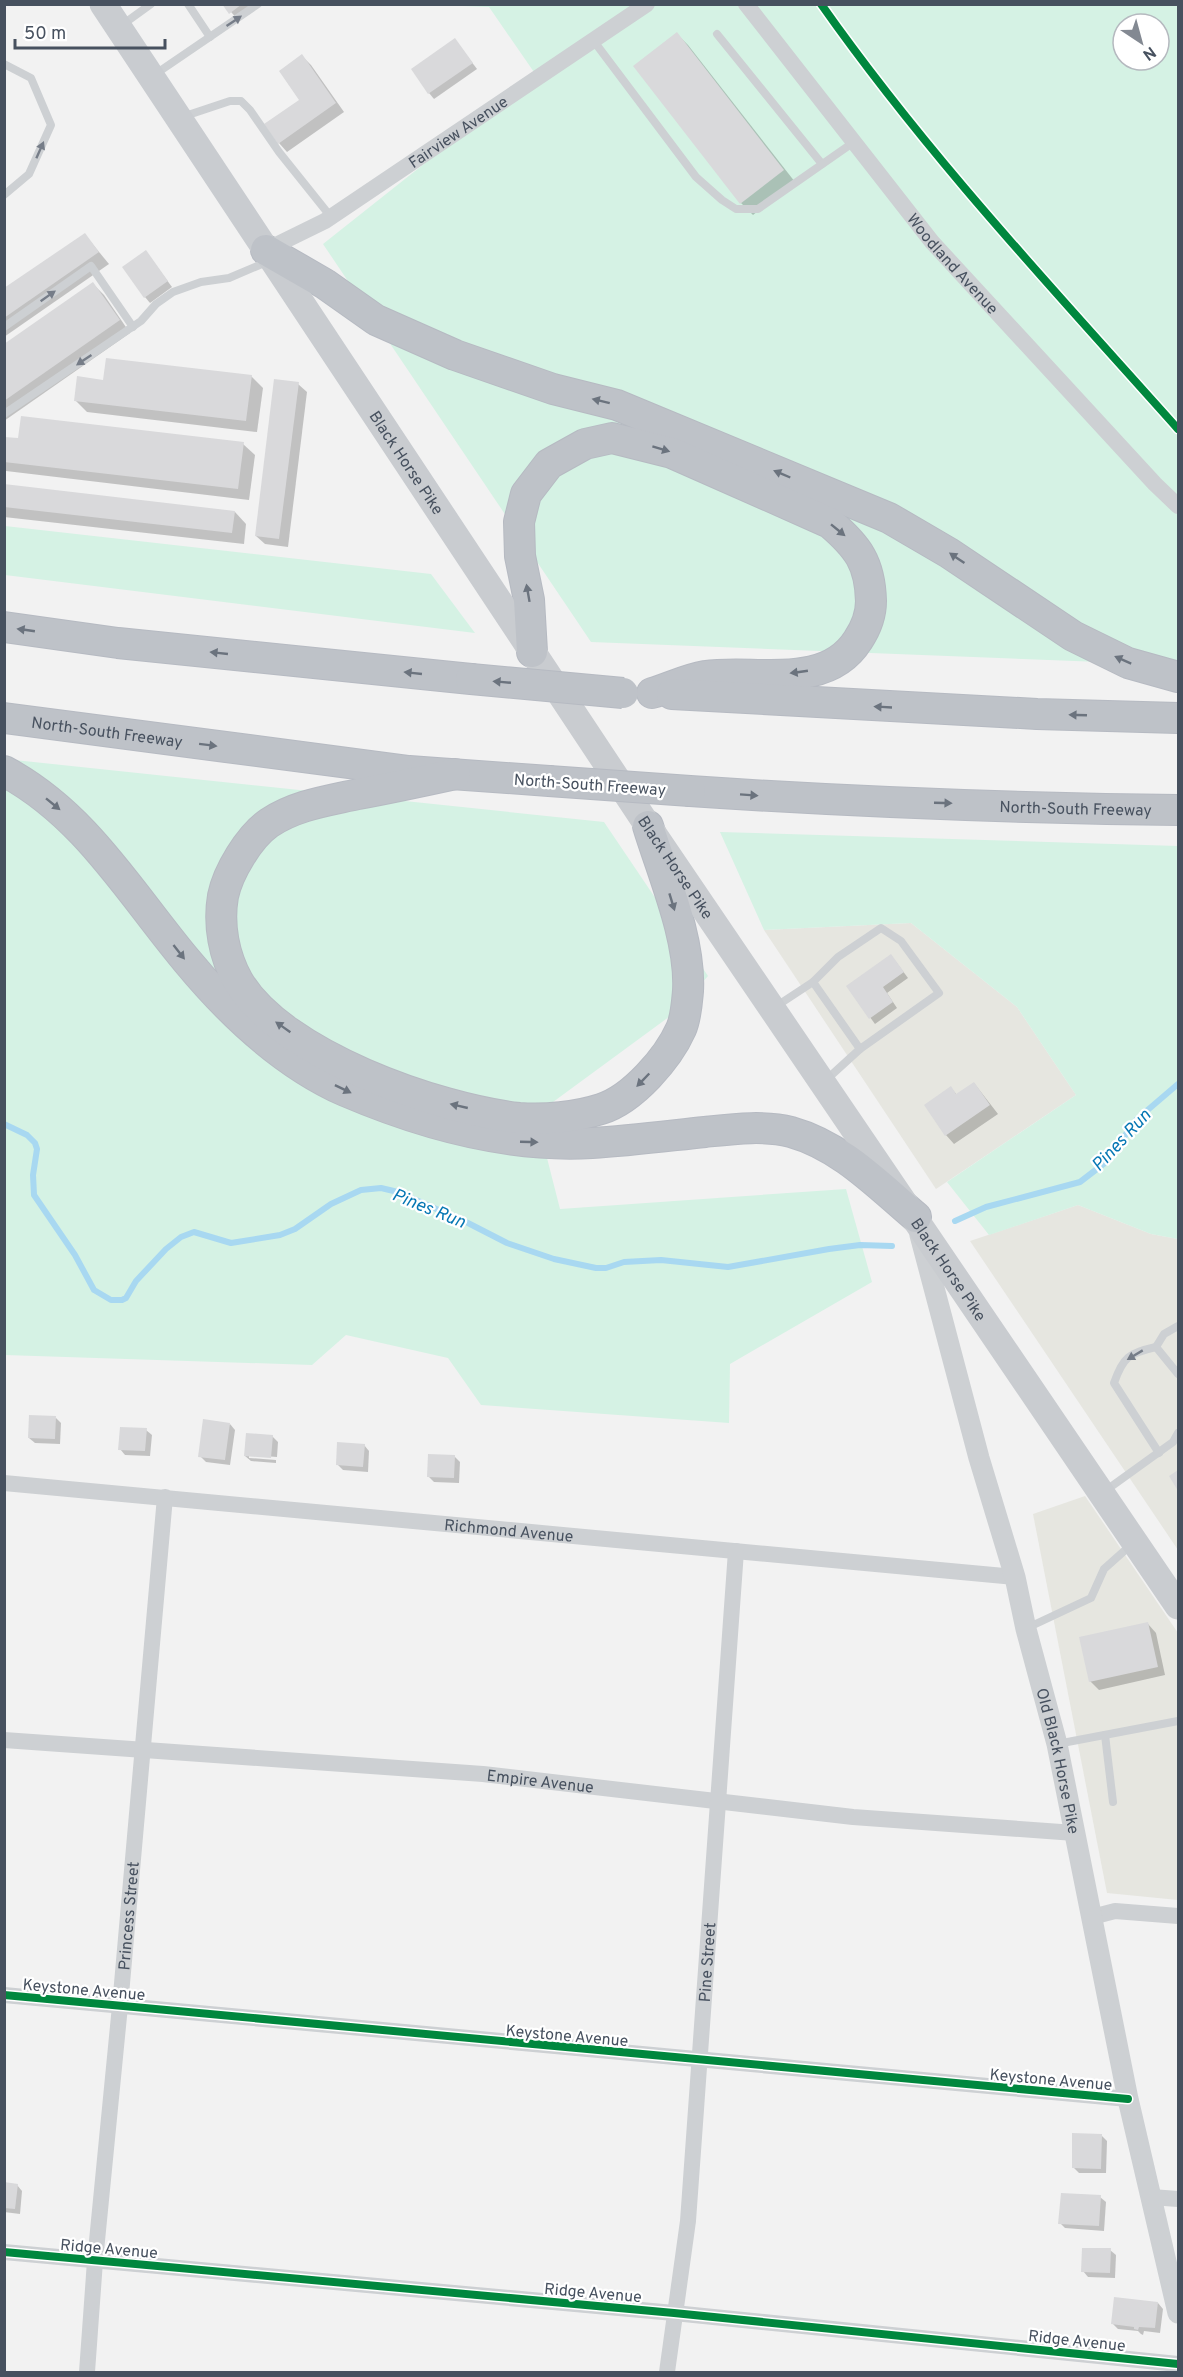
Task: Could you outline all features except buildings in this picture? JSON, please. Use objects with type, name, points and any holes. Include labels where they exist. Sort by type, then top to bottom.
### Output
[{"type":"highway","points":[[269,255],[325,284],[376,320],[445,350],[553,389],[617,405],[889,518],[949,553],[1073,636],[1128,663],[1179,677]]},
{"type":"highway","points":[[532,652],[529,600],[520,556],[519,522],[526,494],[549,464],[585,444],[612,438],[672,453],[830,523],[851,541],[867,567],[871,613],[861,636],[850,652],[833,665],[778,675],[704,676],[652,693]]},
{"type":"highway","points":[[4,627],[118,643],[623,693],[1025,713],[1179,717]]},
{"type":"highway","name":"North-South Freeway","points":[[4,718],[409,771],[690,791],[845,799],[1179,810]]},
{"type":"highway","points":[[4,771],[27,783],[65,813],[97,845],[187,961],[235,1016],[288,1059],[341,1089],[401,1114],[463,1131],[516,1141],[590,1143],[746,1128],[789,1132],[826,1145],[854,1164],[916,1217]]},
{"type":"highway","points":[[455,774],[300,806],[268,824],[237,860],[226,884],[221,910],[222,933],[228,958],[238,981],[251,999],[271,1018],[315,1050],[377,1081],[456,1106],[520,1118],[567,1117],[603,1109],[637,1088],[666,1057],[683,1026],[688,989],[685,945],[648,826]]},
{"type":"main road","name":"Black Horse Pike","points":[[103,4],[648,826],[1179,1606]]},
{"type":"street","name":"Fairview Avenue","points":[[269,255],[331,217],[646,4]]},
{"type":"street","name":"Woodland Avenue","points":[[746,4],[932,242],[1155,484],[1179,506]]},
{"type":"street","name":"Old Black Horse Pike","points":[[916,1217],[979,1458],[1015,1577],[1026,1629],[1057,1744],[1128,2099],[1179,2313]]},
{"type":"street","name":"Richmond Avenue","points":[[4,1483],[1015,1577]]},
{"type":"street","name":"Princess Street","points":[[87,2373],[95,2261],[165,1497]]},
{"type":"street","name":"Pine Street","points":[[668,2373],[687,2221],[736,1551]]},
{"type":"street","name":"Empire Avenue","points":[[4,1740],[483,1774],[853,1817],[1076,1833]]},
{"type":"street","points":[[1092,1917],[1115,1911],[1179,1916]]},
{"type":"street","name":"Keystone Avenue","points":[[4,1995],[1128,2099]]},
{"type":"street","points":[[1151,2197],[1179,2199]]},
{"type":"street","name":"Ridge Avenue","points":[[4,2252],[674,2313],[1179,2364]]},
{"type":"lane","points":[[118,28],[151,4]]},
{"type":"lane","points":[[188,4],[210,37]]},
{"type":"lane","points":[[151,77],[258,4]]},
{"type":"lane","points":[[717,34],[822,164]]},
{"type":"lane","points":[[593,40],[696,177],[736,209],[758,209],[854,142]]},
{"type":"lane","points":[[4,64],[31,78],[51,125],[29,174],[4,195]]},
{"type":"lane","points":[[178,118],[230,101],[241,101],[331,217]]},
{"type":"lane","points":[[4,414],[133,327],[156,304],[173,292],[201,282],[230,278],[269,255]]},
{"type":"lane","points":[[4,327],[91,266],[133,327]]},
{"type":"lane","points":[[773,1008],[813,982],[838,957],[881,928],[901,941],[939,993],[860,1049],[824,1082]]},
{"type":"lane","points":[[813,982],[860,1049]]},
{"type":"lane","points":[[1159,1453],[1114,1383],[1121,1364],[1138,1351],[1156,1347],[1164,1334],[1179,1326]]},
{"type":"lane","points":[[1156,1347],[1179,1374]]},
{"type":"lane","points":[[1102,1493],[1159,1453],[1173,1442],[1179,1433]]},
{"type":"lane","points":[[1026,1629],[1090,1598],[1104,1569],[1135,1541]]},
{"type":"lane","points":[[1057,1744],[1179,1721]]},
{"type":"lane","points":[[1105,1735],[1113,1802]]},
{"type":"shaded area","points":[[911,923],[1017,1007],[1076,1095],[936,1189],[764,930]]},
{"type":"shaded area","points":[[1078,1205],[1151,1234],[1178,1239],[1178,1550],[970,1241]]},
{"type":"shaded area","points":[[1085,1496],[1178,1633],[1178,1900],[1107,1893],[1033,1514]]},
{"type":"green space","points":[[436,5],[1178,5],[1178,665],[591,642],[323,244],[536,75],[489,7]]},
{"type":"green space","points":[[5,526],[431,574],[475,633],[5,575]]},
{"type":"green space","points":[[5,759],[604,822],[708,976],[677,1011],[553,1102],[547,1158],[560,1209],[846,1189],[872,1282],[730,1364],[729,1423],[481,1405],[448,1358],[346,1335],[312,1365],[5,1355]]},
{"type":"green space","points":[[720,832],[1178,846],[1178,1239],[1151,1234],[1078,1205],[989,1235],[947,1182],[1076,1095],[1017,1007],[911,923],[764,930]]},
{"type":"waterway","name":"Pines Run","points":[[955,1221],[986,1207],[1080,1182],[1106,1162],[1136,1120],[1178,1084]]},
{"type":"waterway","name":"Pines Run","points":[[4,1124],[27,1135],[35,1143],[37,1149],[33,1175],[34,1195],[75,1255],[94,1290],[111,1300],[126,1298],[136,1281],[166,1249],[181,1237],[194,1232],[231,1243],[280,1235],[295,1229],[331,1204],[361,1190],[381,1188],[398,1192],[507,1243],[554,1259],[596,1268],[606,1268],[624,1262],[661,1260],[728,1267],[860,1245],[892,1246]]},
{"type":"cycle path","points":[[821,4],[862,60],[949,169],[1039,274],[1178,429]]},
{"type":"cycle path","points":[[4,1995],[1128,2099]]},
{"type":"cycle path","points":[[4,2252],[674,2313],[1178,2364]]}]
